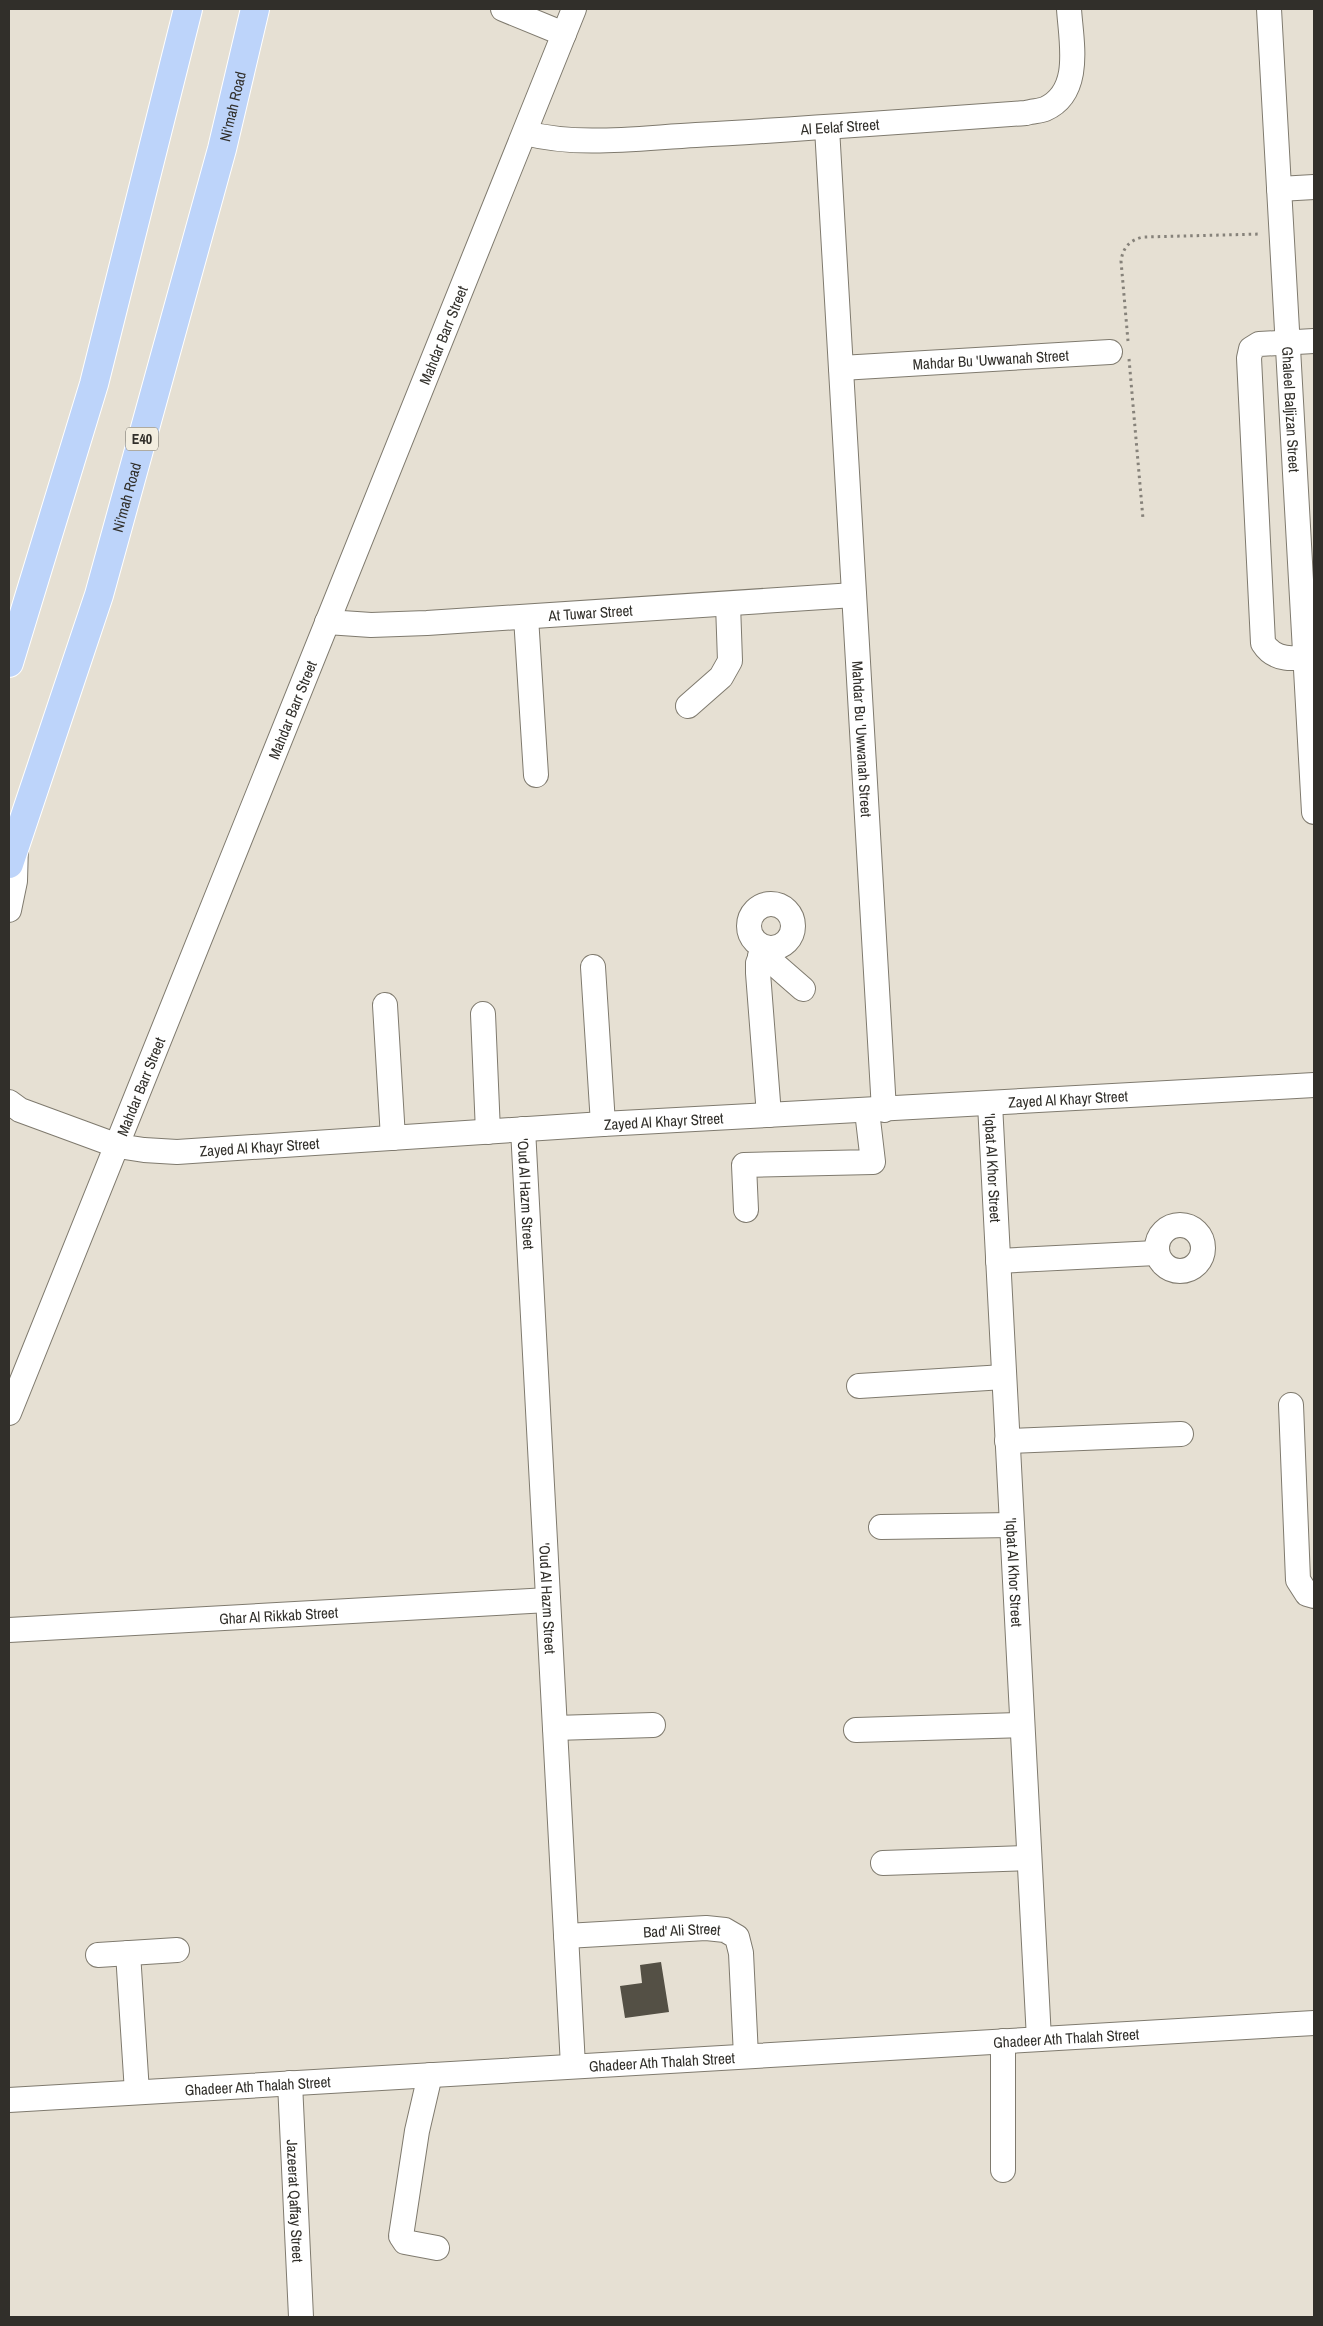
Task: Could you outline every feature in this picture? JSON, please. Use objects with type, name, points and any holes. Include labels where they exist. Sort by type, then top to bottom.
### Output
[{"type":"main road","points":[[9,663],[94,384],[188,9]]},
{"type":"main road","name":"Ni'mah Road","points":[[12,854],[99,595],[222,149],[255,9]]},
{"type":"street","points":[[503,9],[564,34]]},
{"type":"street","name":"Mahdar Barr Street","points":[[9,1413],[574,9]]},
{"type":"street","name":"Al Eelaf Street","points":[[525,133],[548,139],[569,141],[827,128],[1046,109],[1061,97],[1071,80],[1069,9]]},
{"type":"street","name":"Ghaleel Baljizan Street","points":[[1269,9],[1288,343],[1310,657],[1314,812]]},
{"type":"street","name":"Mahdar Bu 'Uwwanah Street","points":[[746,1210],[744,1165],[873,1162],[876,1110],[854,595],[827,128]]},
{"type":"street","points":[[1279,189],[1314,187]]},
{"type":"street","points":[[1310,657],[1281,658],[1274,656],[1263,643],[1261,633],[1250,353],[1251,349],[1260,344],[1314,342]]},
{"type":"street","name":"Mahdar Bu 'Uwwanah Street","points":[[841,368],[1122,348]]},
{"type":"street","name":"At Tuwar Street","points":[[327,622],[371,625],[526,617],[854,595]]},
{"type":"street","points":[[688,706],[721,678],[730,662],[728,604]]},
{"type":"street","points":[[526,617],[536,774]]},
{"type":"street","points":[[9,910],[15,881],[12,854]]},
{"type":"street","points":[[769,1115],[758,973],[762,952],[803,989]]},
{"type":"street","points":[[593,967],[603,1124]]},
{"type":"street","points":[[385,1005],[393,1138]]},
{"type":"street","points":[[482,1014],[488,1132]]},
{"type":"street","name":"Zayed Al Khayr Street","points":[[13,1107],[118,1146],[177,1152],[603,1124],[1314,1085]]},
{"type":"street","name":"'Iqbat Al Khor Street","points":[[990,1104],[1039,2039]]},
{"type":"street","name":"'Oud Al Hazm Street","points":[[523,1129],[573,2066]]},
{"type":"street","points":[[998,1261],[1156,1253]]},
{"type":"street","points":[[859,1386],[1004,1377]]},
{"type":"street","points":[[1291,1405],[1298,1580],[1307,1594],[1314,1596]]},
{"type":"street","points":[[1007,1441],[1181,1434]]},
{"type":"street","points":[[881,1527],[1012,1525]]},
{"type":"street","name":"Ghar Al Rikkab Street","points":[[9,1630],[548,1600]]},
{"type":"street","points":[[555,1728],[653,1724]]},
{"type":"street","points":[[856,1730],[1022,1724]]},
{"type":"street","points":[[882,1863],[1029,1858]]},
{"type":"street","name":"Bad' Ali Street","points":[[566,1936],[706,1928],[725,1930],[737,1937],[741,1954],[746,2056]]},
{"type":"street","points":[[98,1955],[177,1950]]},
{"type":"street","points":[[128,1953],[137,2092]]},
{"type":"street","name":"Ghadeer Ath Thalah Street","points":[[9,2100],[1314,2023]]},
{"type":"street","points":[[1003,2041],[1003,2170]]},
{"type":"street","points":[[430,2075],[417,2131],[401,2236],[405,2242],[437,2248]]},
{"type":"street","name":"Jazeerat Qaffay Street","points":[[290,2083],[301,2317]]},
{"type":"path","points":[[1143,519],[1122,348],[1122,254],[1128,243],[1143,237],[1282,234]]},
{"type":"building","points":[[661,1962],[669,2012],[625,2018],[620,1986],[642,1983],[640,1965]]}]
